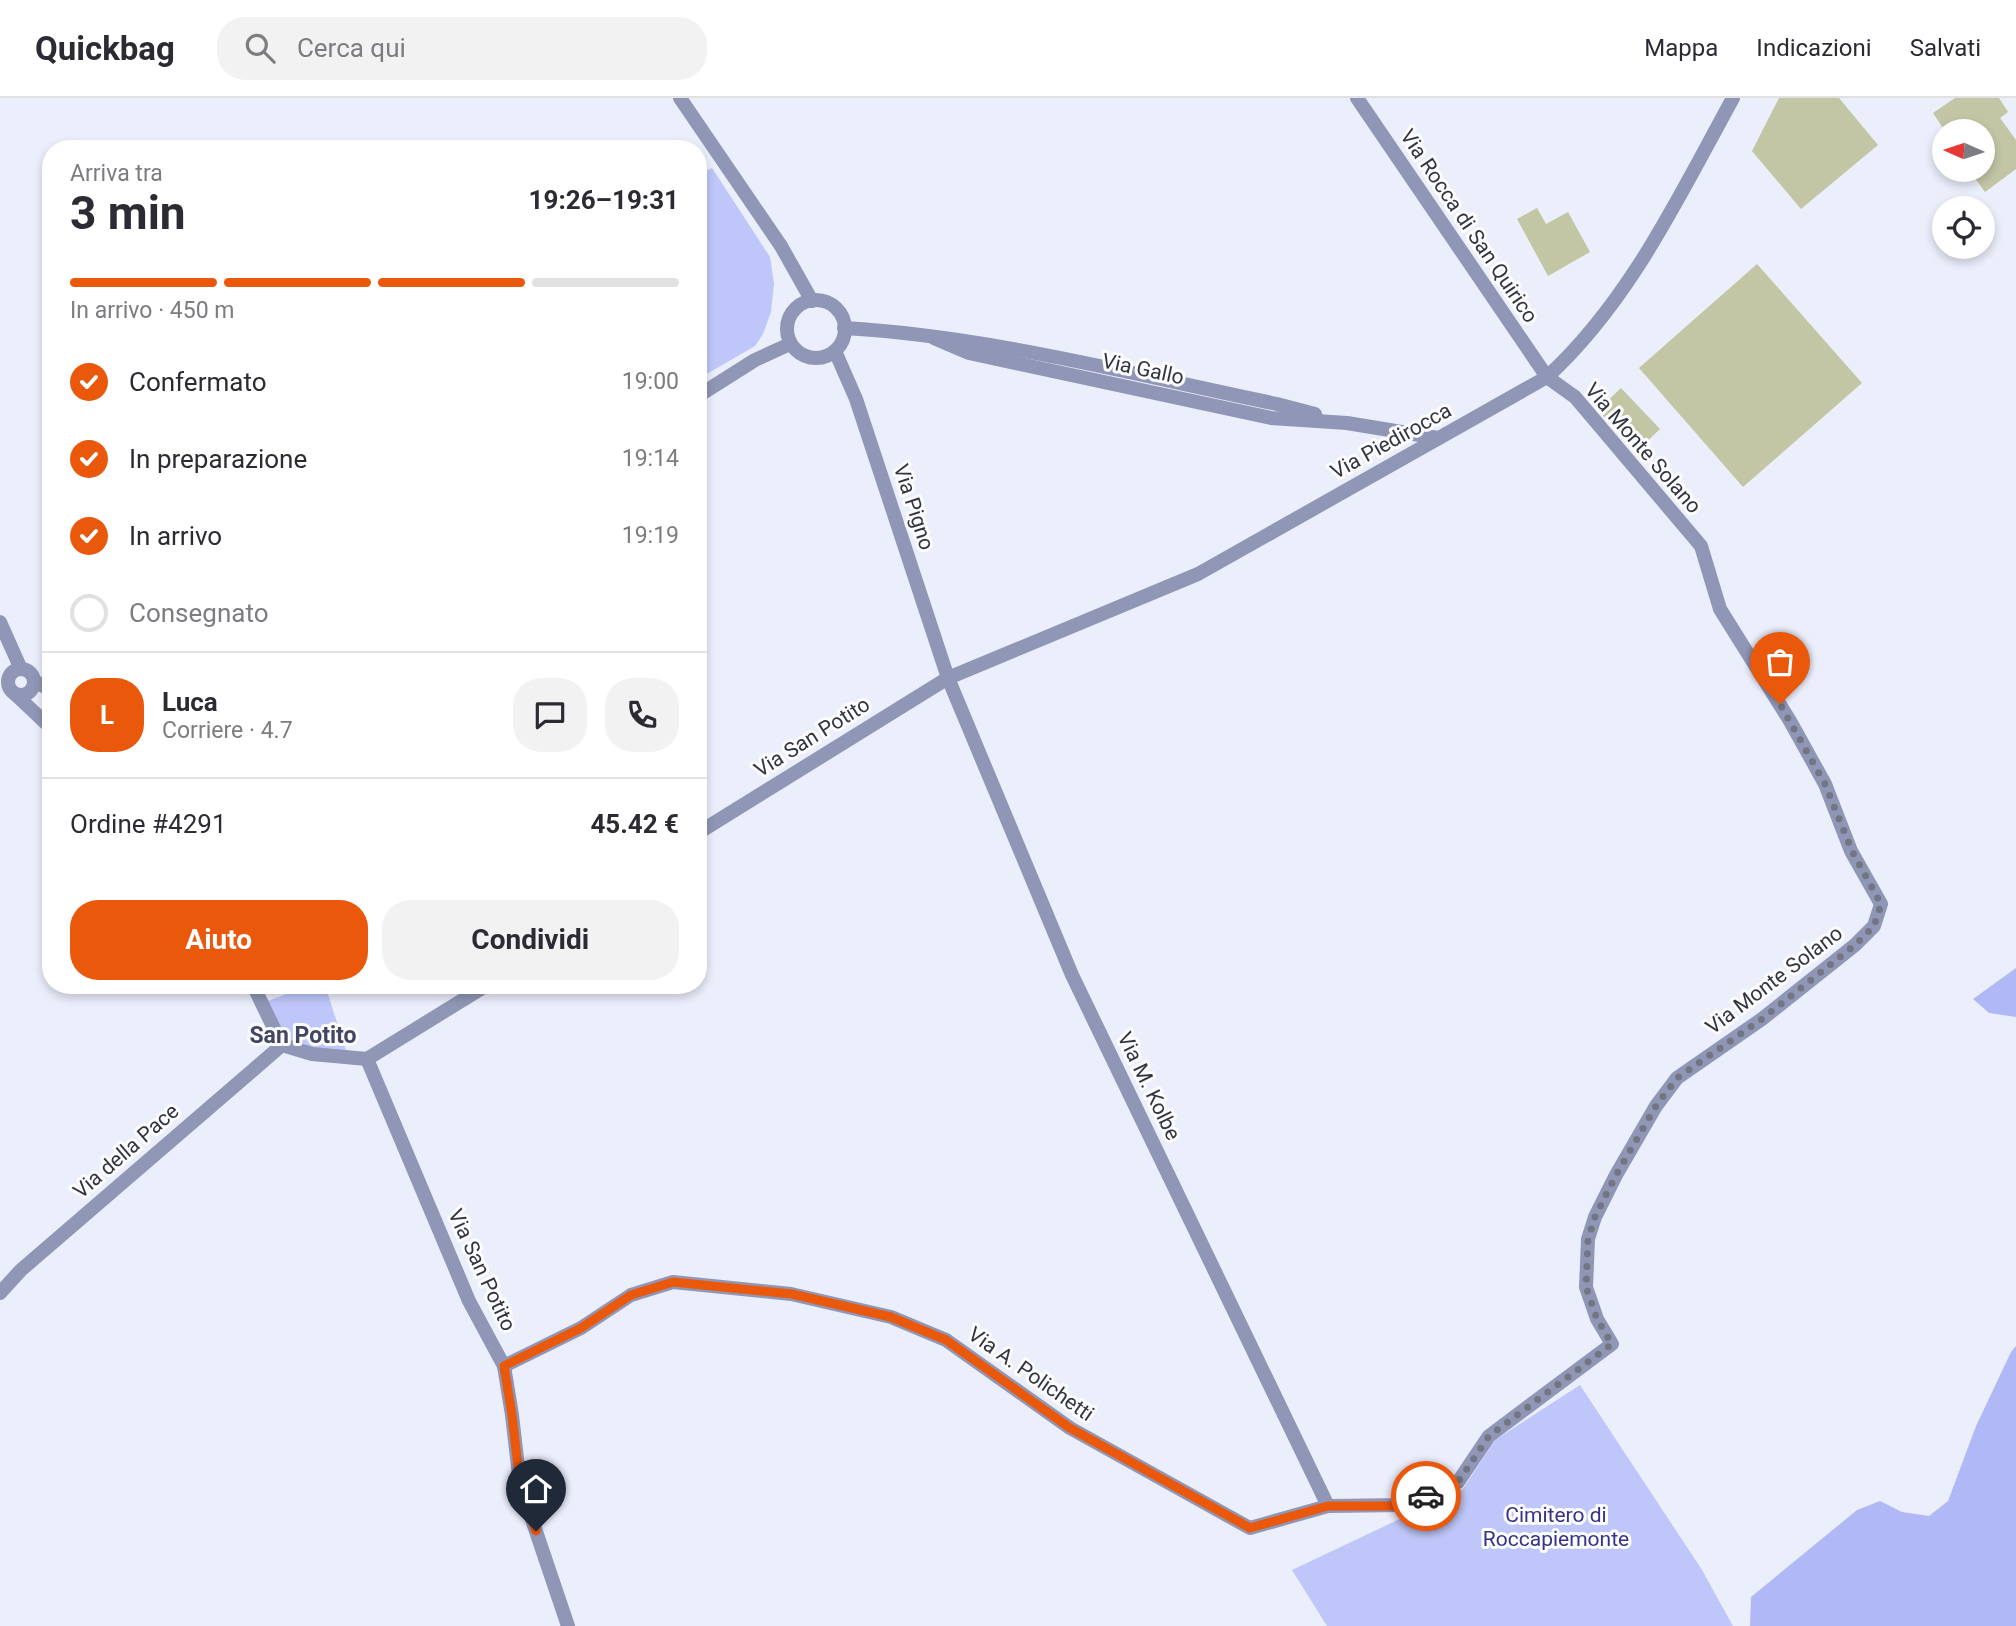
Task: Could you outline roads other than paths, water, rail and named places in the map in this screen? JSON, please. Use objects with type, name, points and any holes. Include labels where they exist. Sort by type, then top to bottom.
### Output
[{"type":"street","points":[[680,98],[781,246],[812,300]]},
{"type":"street","name":"Via Rocca di San Quirico","points":[[1357,98],[1547,377]]},
{"type":"street","name":"Via Piedirocca","points":[[948,678],[1198,574],[1547,377],[1577,349],[1636,268],[1676,206],[1733,98]]},
{"type":"street","points":[[812,300],[830,304],[842,317],[844,328],[841,344],[835,351],[816,359],[806,357],[790,344],[787,333],[788,322],[794,310],[812,300]]},
{"type":"street","name":"Via Gallo","points":[[844,328],[971,342],[1277,404],[1347,423],[1438,438]]},
{"type":"street","points":[[707,390],[755,360],[790,344]]},
{"type":"street","name":"Via Pigno","points":[[835,351],[856,399],[948,678]]},
{"type":"street","name":"Via Monte Solano","points":[[1547,377],[1575,397],[1700,546],[1720,610],[1796,731],[1825,784],[1852,851],[1881,904],[1874,926],[1855,945],[1762,1019],[1677,1078],[1656,1106],[1616,1175],[1595,1217],[1588,1239],[1586,1287],[1597,1319],[1612,1344]]},
{"type":"street","points":[[0,622],[21,669],[42,685]]},
{"type":"street","points":[[8,687],[11,674],[21,669]]},
{"type":"street","name":"Via San Potito","points":[[707,827],[948,678]]},
{"type":"street","name":"Via M. Kolbe","points":[[948,678],[1072,975],[1328,1506]]},
{"type":"street","points":[[8,687],[25,695],[34,681]]},
{"type":"street","points":[[8,687],[42,719]]},
{"type":"street","points":[[257,994],[282,1045],[312,1054],[367,1059],[472,994]]},
{"type":"street","name":"Via della Pace","points":[[0,1293],[31,1261],[282,1045]]},
{"type":"street","name":"Via San Potito","points":[[367,1059],[469,1301],[504,1366],[520,1484],[568,1626]]},
{"type":"street","name":"Via A. Polichetti","points":[[504,1366],[581,1328],[631,1295],[673,1282],[792,1294],[891,1317],[946,1340],[1070,1428],[1250,1528],[1328,1506],[1405,1506],[1458,1482],[1489,1436],[1612,1344]]},
{"type":"district","name":"San Potito","points":[[303,1035]]},
{"type":"park label","name":"Cimitero di Roccapiemonte","points":[[1556,1527]]}]
